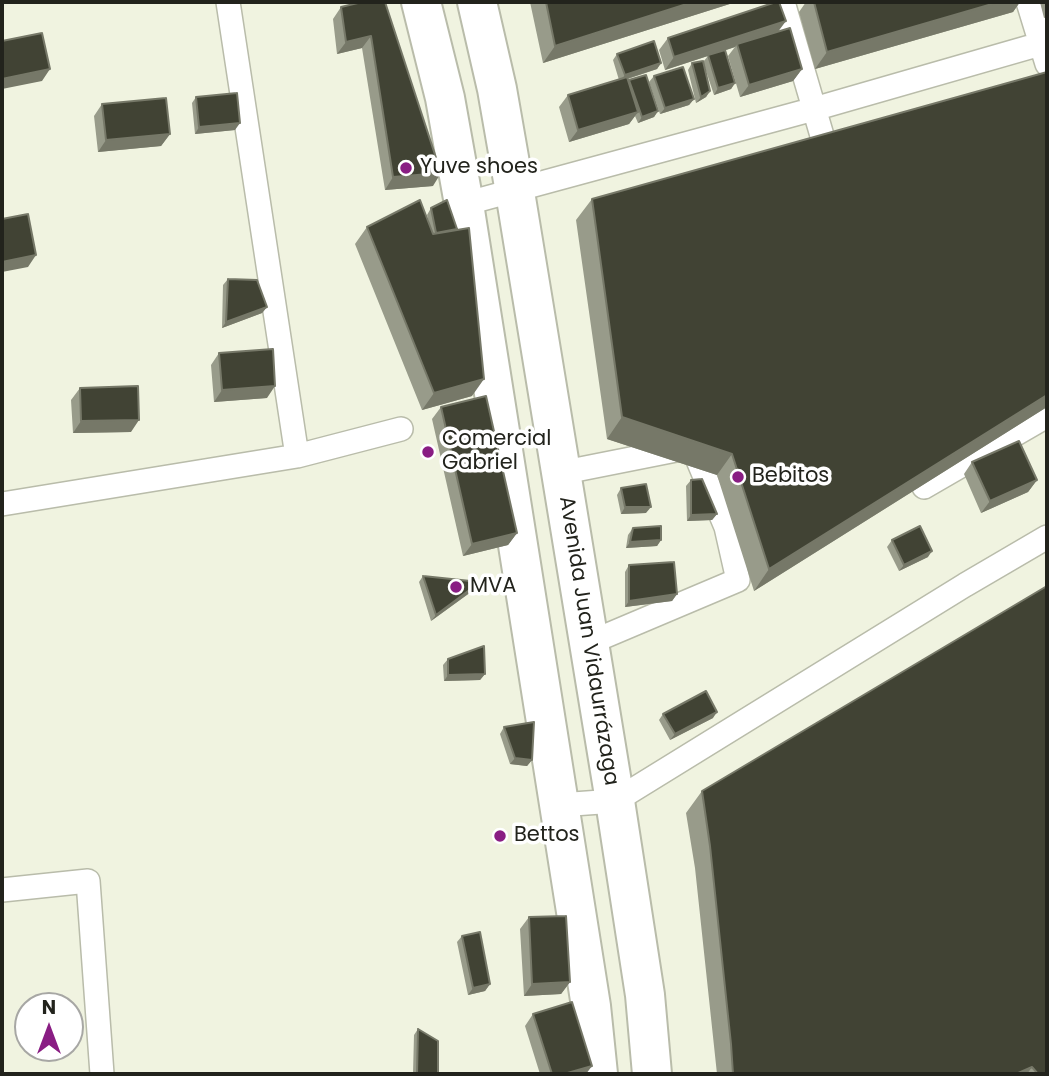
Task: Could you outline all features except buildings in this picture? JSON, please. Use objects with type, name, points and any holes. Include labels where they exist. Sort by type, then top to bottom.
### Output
[{"type":"main road","points":[[421,2],[445,98],[464,204],[591,1006],[598,1074]]},
{"type":"main road","name":"Avenida Juan Vidaurrázaga","points":[[477,2],[497,89],[515,191],[615,801],[645,995],[652,1074]]},
{"type":"lane","points":[[228,2],[297,456]]},
{"type":"lane","points":[[783,2],[836,184]]},
{"type":"lane","points":[[464,204],[814,108],[1045,50],[1028,2]]},
{"type":"lane","points":[[909,434],[924,487],[1047,416]]},
{"type":"lane","points":[[2,504],[297,456],[401,429]]},
{"type":"lane","points":[[560,473],[717,439]]},
{"type":"lane","points":[[589,643],[738,580],[726,527],[692,446]]},
{"type":"lane","points":[[559,805],[615,801],[1047,537]]},
{"type":"lane","points":[[2,890],[88,881],[102,1074]]},
{"type":"place","name":"Yuve shoes","points":[[406,168]]},
{"type":"place","name":"Comercial Gabriel","points":[[428,452]]},
{"type":"place","name":"Bebitos","points":[[738,477]]},
{"type":"place","name":"MVA","points":[[456,587]]},
{"type":"place","name":"Bettos","points":[[500,836]]}]
